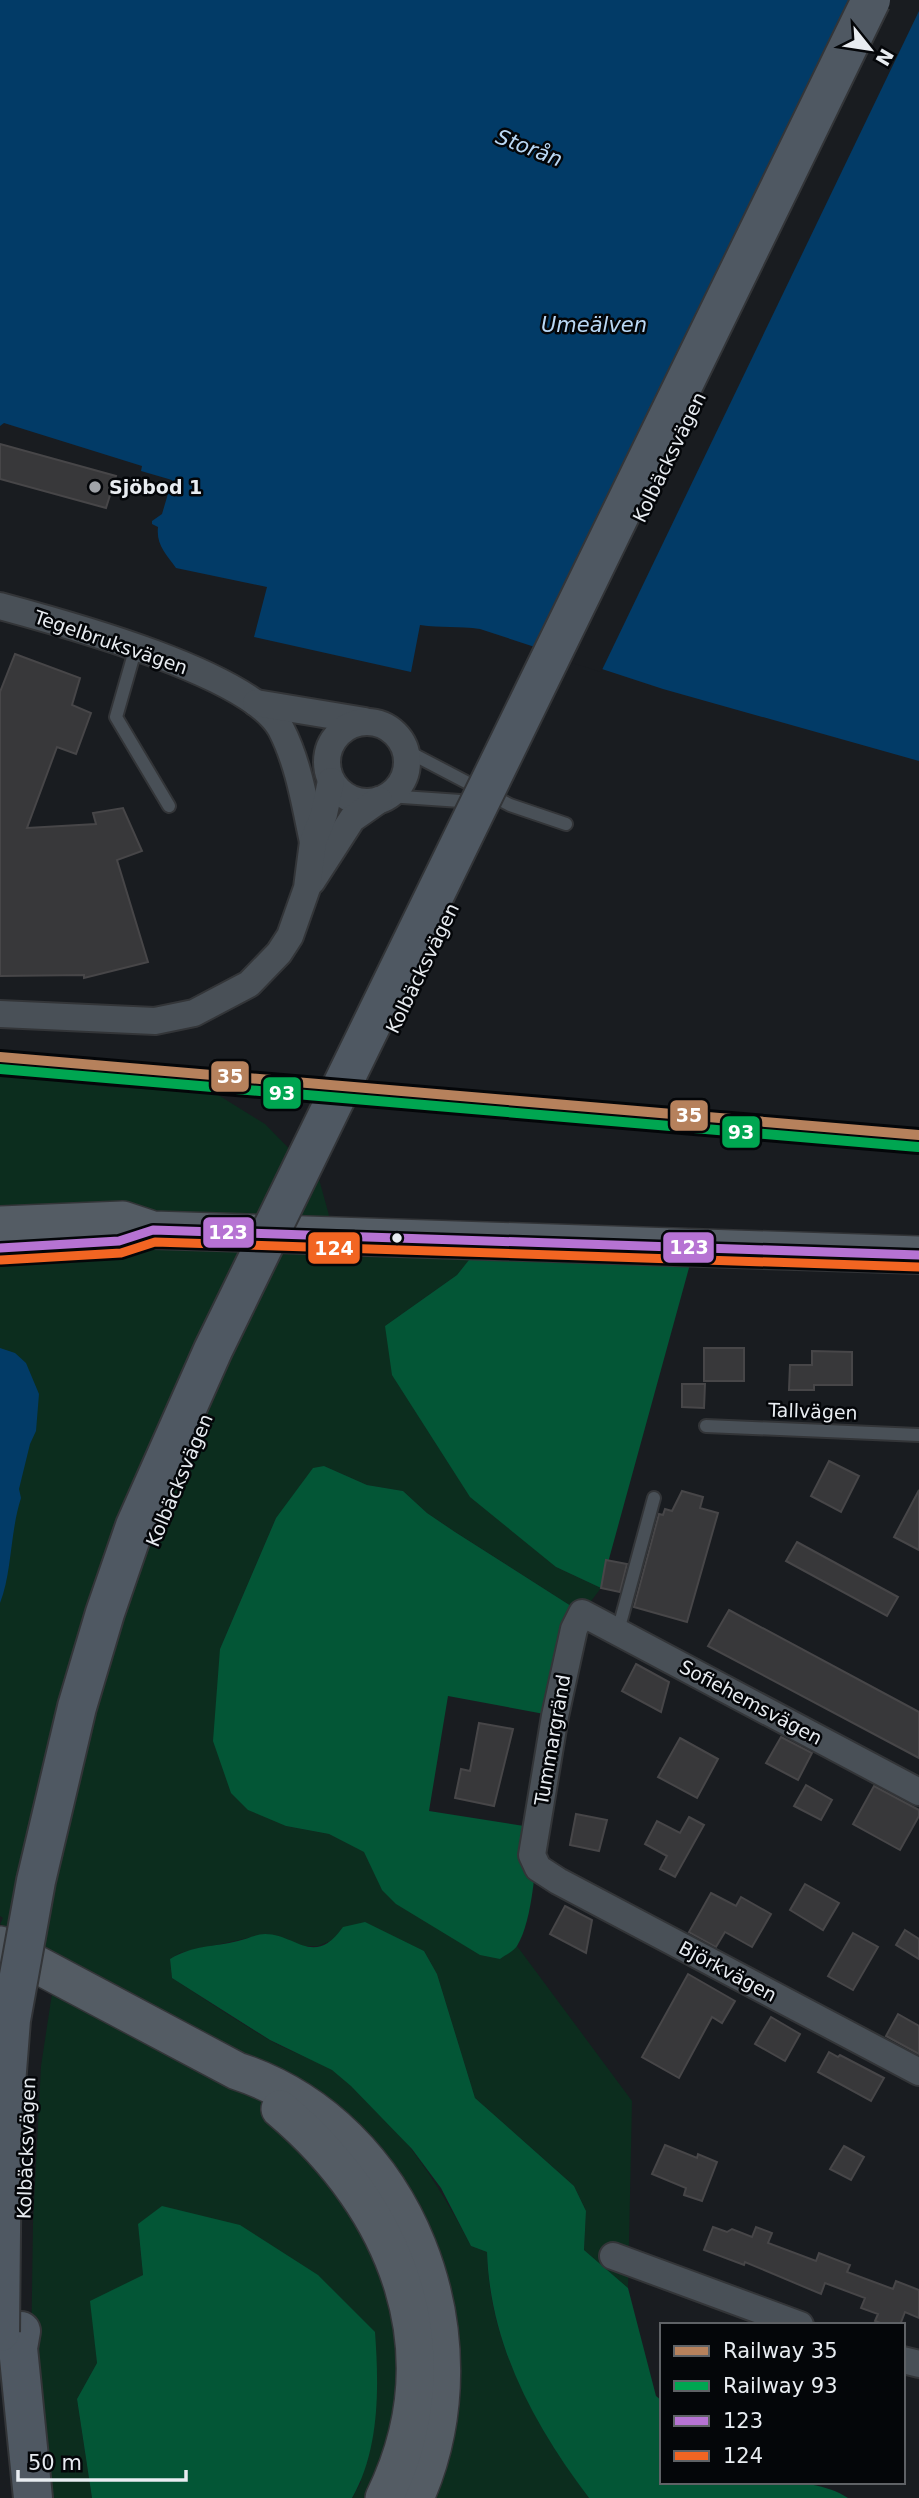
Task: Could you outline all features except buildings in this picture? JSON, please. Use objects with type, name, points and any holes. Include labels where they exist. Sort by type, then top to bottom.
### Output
[{"type":"highway","name":"Kolbäcksvägen","points":[[33,2498],[13,2337],[2,2135],[11,2020],[36,1881],[77,1707],[135,1526],[214,1350],[871,0]]},
{"type":"highway","name":"Kolbäcksvägen","points":[[9,2498],[3,2411],[13,2337],[28,2063],[43,1948],[81,1767],[119,1629],[174,1486],[245,1328],[890,0]]},
{"type":"main road","points":[[0,1225],[123,1220],[153,1230],[919,1255]]},
{"type":"main road","points":[[0,1248],[119,1241],[153,1230]]},
{"type":"main road","points":[[0,1945],[237,2071],[262,2079],[334,2123],[381,2176],[414,2236],[434,2298],[441,2365],[434,2440],[415,2498]]},
{"type":"main road","points":[[237,2071],[298,2125],[351,2181],[379,2224],[397,2265],[411,2327],[414,2384],[402,2454],[384,2498]]},
{"type":"street","name":"Tegelbruksvägen","points":[[0,606],[178,662],[256,703],[280,727],[300,779],[313,842]]},
{"type":"street","name":"Tegelbruksvägen","points":[[256,703],[365,721]]},
{"type":"street","points":[[0,1014],[135,1021],[194,1013],[249,984],[290,936],[307,888],[313,842],[324,814],[334,737],[346,727],[365,721],[389,728],[405,750],[403,779],[383,798],[352,819],[307,888]]},
{"type":"street","points":[[280,727],[329,772],[351,799],[383,798]]},
{"type":"street","name":"Sofiehemsvägen","points":[[582,1613],[919,1792]]},
{"type":"street","name":"Tummargränd","points":[[538,1868],[532,1855],[555,1716],[574,1629],[582,1613]]},
{"type":"street","name":"Björkvägen","points":[[538,1868],[919,2073]]},
{"type":"street","points":[[613,2256],[795,2323]]},
{"type":"lane","points":[[136,647],[116,718],[169,806]]},
{"type":"lane","points":[[405,750],[510,805],[566,824]]},
{"type":"lane","points":[[383,798],[510,805]]},
{"type":"lane","name":"Tallvägen","points":[[706,1426],[919,1435]]},
{"type":"lane","points":[[618,1632],[654,1498]]},
{"type":"green space","points":[[0,1075],[108,1087],[215,1093],[265,1124],[319,1179],[335,1237],[484,1241],[457,1275],[385,1326],[556,1567],[601,1588],[582,1613],[427,1513],[403,1491],[367,1485],[324,1466],[276,1518],[220,1649],[286,1826],[329,1834],[365,1852],[382,1889],[500,1959],[517,1946],[632,2101],[628,2288],[584,2250],[586,2211],[574,2186],[475,2098],[437,1974],[424,1951],[344,1927],[335,1939],[318,1946],[299,1946],[266,1934],[180,1953],[170,1959],[172,1978],[271,2041],[334,2071],[356,2088],[413,2151],[471,2246],[487,2252],[496,2320],[506,2352],[534,2412],[589,2498],[352,2498],[361,2482],[138,2224],[143,2275],[91,2302],[97,2363],[77,2399],[92,2498],[29,2498],[33,2223],[41,2066],[58,1954],[0,1924],[3,1918],[0,1916]]},
{"type":"green space","points":[[484,1241],[695,1246],[601,1588],[556,1567],[470,1497],[392,1375],[385,1326],[457,1275]]},
{"type":"green space","points":[[324,1466],[367,1485],[403,1491],[427,1513],[582,1613],[555,1716],[448,1696],[429,1811],[537,1828],[535,1871],[527,1921],[517,1946],[500,1959],[480,1955],[396,1904],[382,1890],[364,1852],[329,1834],[286,1826],[248,1810],[231,1793],[213,1741],[220,1649],[276,1518],[313,1468]]},
{"type":"green space","points":[[365,1922],[424,1951],[437,1974],[475,2098],[574,2186],[586,2211],[584,2250],[628,2288],[656,2396],[660,2399],[660,2484],[809,2484],[848,2498],[589,2498],[550,2442],[518,2382],[496,2319],[487,2252],[471,2246],[441,2188],[412,2149],[332,2070],[270,2040],[172,1978],[170,1959],[187,1951],[265,1934],[314,1947],[333,1939],[343,1927]]},
{"type":"green space","points":[[162,2206],[240,2225],[318,2275],[375,2332],[376,2417],[368,2459],[352,2498],[92,2498],[77,2399],[97,2363],[90,2301],[143,2275],[138,2224]]},
{"type":"water","name":"Umeälven","points":[[0,0],[919,0],[919,761],[663,689],[480,629],[420,625],[411,672],[254,637],[267,587],[176,568],[162,549],[158,527],[152,524],[152,521],[162,514],[172,480],[141,471],[142,466],[4,423],[0,426]]},
{"type":"water","points":[[0,1348],[15,1353],[26,1363],[39,1394],[36,1431],[30,1444],[19,1489],[21,1498],[7,1579],[0,1603]]},
{"type":"pier","points":[[855,0],[919,0],[919,11],[601,672],[544,654]]},
{"type":"rail line","name":"35","points":[[0,1057],[919,1135]]},
{"type":"rail line","name":"93","points":[[0,1069],[918,1147]]},
{"type":"transit line","name":"123","points":[[0,1248],[119,1241],[153,1230],[919,1255]]},
{"type":"transit line","name":"124","points":[[1,1260],[121,1253],[155,1242],[919,1267]]},
{"type":"place","name":"Sjöbod 1","points":[[95,487]]},
{"type":"water label","name":"Storån","points":[[529,148]]}]
